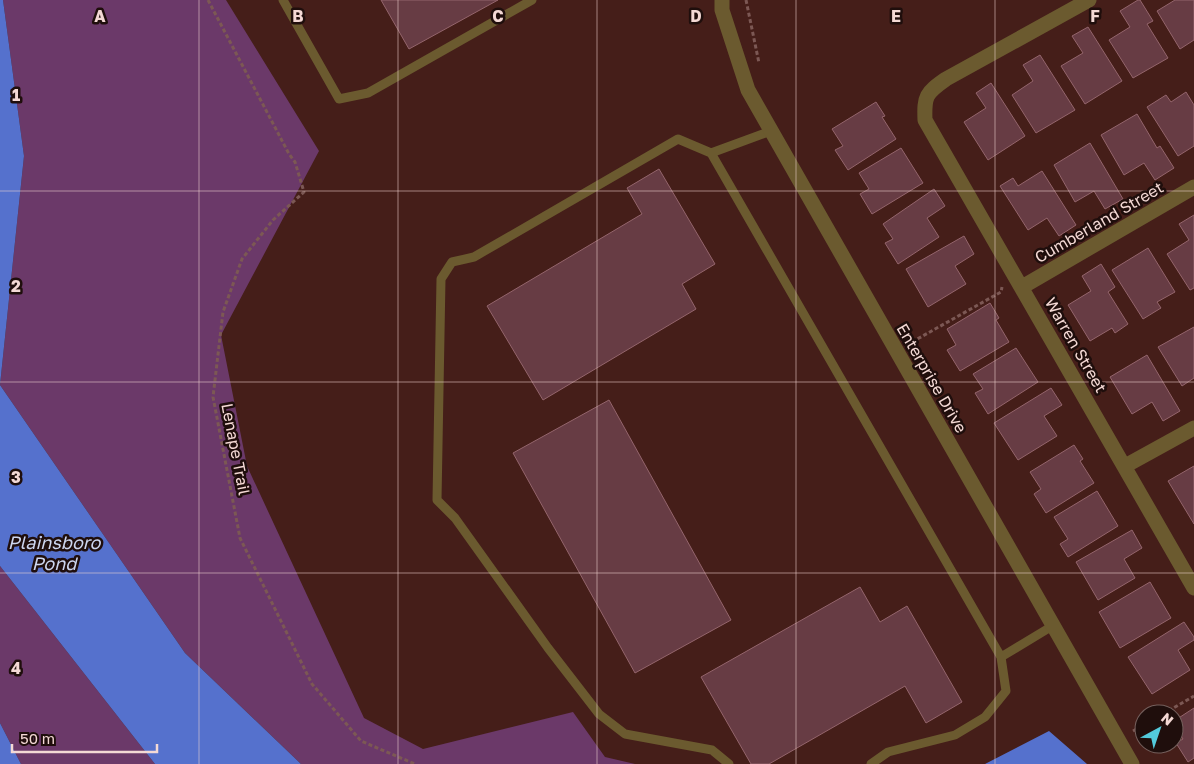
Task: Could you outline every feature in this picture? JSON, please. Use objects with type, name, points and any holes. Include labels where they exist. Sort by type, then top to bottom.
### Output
[{"type":"street","name":"Enterprise Drive","points":[[722,0],[722,10],[748,90],[770,131],[1132,764]]},
{"type":"street","name":"Warren Street","points":[[1090,0],[946,79],[934,88],[924,100],[925,120],[1194,588]]},
{"type":"street","name":"Cumberland Street","points":[[1022,287],[1194,187]]},
{"type":"street","points":[[1125,466],[1194,428]]},
{"type":"lane","points":[[283,0],[338,99],[368,93],[532,0]]},
{"type":"lane","points":[[711,153],[770,131]]},
{"type":"lane","points":[[729,764],[712,750],[625,734],[599,714],[548,648],[455,518],[437,500],[441,279],[452,262],[474,257],[678,139],[711,153],[1001,657],[1006,691],[985,718],[955,735],[888,752],[871,764]]},
{"type":"lane","points":[[1001,657],[1054,625]]},
{"type":"path","name":"Lenape Trail","points":[[208,0],[289,154],[295,162],[304,192],[273,220],[242,259],[223,312],[213,397],[240,538],[312,684],[361,741],[414,764]]},
{"type":"path","points":[[912,342],[1001,292],[1002,282],[1014,273]]},
{"type":"path","points":[[1180,704],[1194,696]]},
{"type":"shaded area","points":[[3,0],[226,0],[319,151],[221,335],[247,466],[364,718],[423,749],[573,712],[605,757],[635,764],[301,764],[185,653],[0,385],[24,156]]},
{"type":"shaded area","points":[[0,566],[155,764],[21,764],[0,723]]},
{"type":"water","points":[[0,0],[3,0],[24,156],[0,385]]},
{"type":"water","name":"Plainsboro Pond","points":[[0,385],[185,653],[301,764],[155,764],[0,566]]},
{"type":"water","points":[[0,723],[21,764],[0,764]]},
{"type":"water","points":[[1049,731],[1087,764],[985,764]]},
{"type":"building","points":[[381,0],[498,0],[409,49]]},
{"type":"building","points":[[1140,0],[1153,21],[1147,24],[1168,58],[1133,78],[1109,40],[1130,27],[1120,11]]},
{"type":"building","points":[[1175,0],[1194,0],[1194,40],[1180,49],[1157,11]]},
{"type":"building","points":[[1088,27],[1122,81],[1085,104],[1061,66],[1083,53],[1072,36]]},
{"type":"building","points":[[1040,55],[1075,110],[1036,133],[1012,95],[1033,81],[1023,65]]},
{"type":"building","points":[[991,83],[1025,136],[988,160],[964,122],[986,108],[976,93]]},
{"type":"building","points":[[1186,92],[1194,105],[1194,146],[1178,156],[1147,107],[1166,95],[1171,102]]},
{"type":"building","points":[[876,102],[885,116],[882,117],[896,139],[848,170],[835,150],[843,146],[832,129]]},
{"type":"building","points":[[1137,114],[1157,148],[1160,146],[1174,168],[1155,180],[1144,163],[1124,175],[1101,135]]},
{"type":"building","points":[[1090,143],[1123,199],[1105,209],[1094,191],[1075,202],[1054,165]]},
{"type":"building","points":[[901,148],[923,183],[872,214],[860,194],[869,189],[859,173]]},
{"type":"building","points":[[659,169],[715,264],[682,284],[696,309],[543,400],[487,306],[642,214],[627,188]]},
{"type":"building","points":[[1042,171],[1076,225],[1059,236],[1047,218],[1028,230],[1000,186],[1013,178],[1018,186]]},
{"type":"building","points":[[934,189],[945,206],[927,218],[939,237],[898,264],[885,243],[893,239],[883,224]]},
{"type":"building","points":[[1194,215],[1194,288],[1190,290],[1167,254],[1189,240],[1179,224]]},
{"type":"building","points":[[964,236],[974,254],[955,266],[966,284],[928,307],[906,269]]},
{"type":"building","points":[[1148,248],[1175,292],[1157,302],[1161,308],[1143,319],[1112,270]]},
{"type":"building","points":[[1101,264],[1115,287],[1108,292],[1128,324],[1115,333],[1112,328],[1090,341],[1068,305],[1091,291],[1082,276]]},
{"type":"building","points":[[990,303],[999,318],[996,320],[1009,342],[960,371],[947,350],[956,345],[947,329]]},
{"type":"building","points":[[1194,327],[1194,378],[1182,386],[1158,347]]},
{"type":"building","points":[[1016,348],[1038,382],[988,414],[975,393],[983,389],[973,374]]},
{"type":"building","points":[[1147,355],[1180,411],[1163,421],[1152,402],[1132,414],[1110,377]]},
{"type":"building","points":[[1051,388],[1062,405],[1044,416],[1057,436],[1018,460],[994,423]]},
{"type":"building","points":[[609,400],[731,620],[635,673],[513,453]]},
{"type":"building","points":[[1074,445],[1083,459],[1080,461],[1094,483],[1046,513],[1034,494],[1041,489],[1030,472]]},
{"type":"building","points":[[1194,466],[1194,524],[1168,481]]},
{"type":"building","points":[[1097,491],[1118,526],[1068,557],[1060,544],[1068,539],[1054,517]]},
{"type":"building","points":[[1132,530],[1142,548],[1124,559],[1135,578],[1098,600],[1076,562]]},
{"type":"building","points":[[1150,582],[1171,618],[1120,648],[1099,612]]},
{"type":"building","points":[[860,587],[880,622],[907,606],[962,702],[926,723],[905,686],[769,764],[751,764],[701,677]]},
{"type":"building","points":[[1184,622],[1194,640],[1178,650],[1190,670],[1152,694],[1128,657]]},
{"type":"building","points":[[1194,708],[1194,758],[1188,762],[1183,754],[1184,714]]}]
